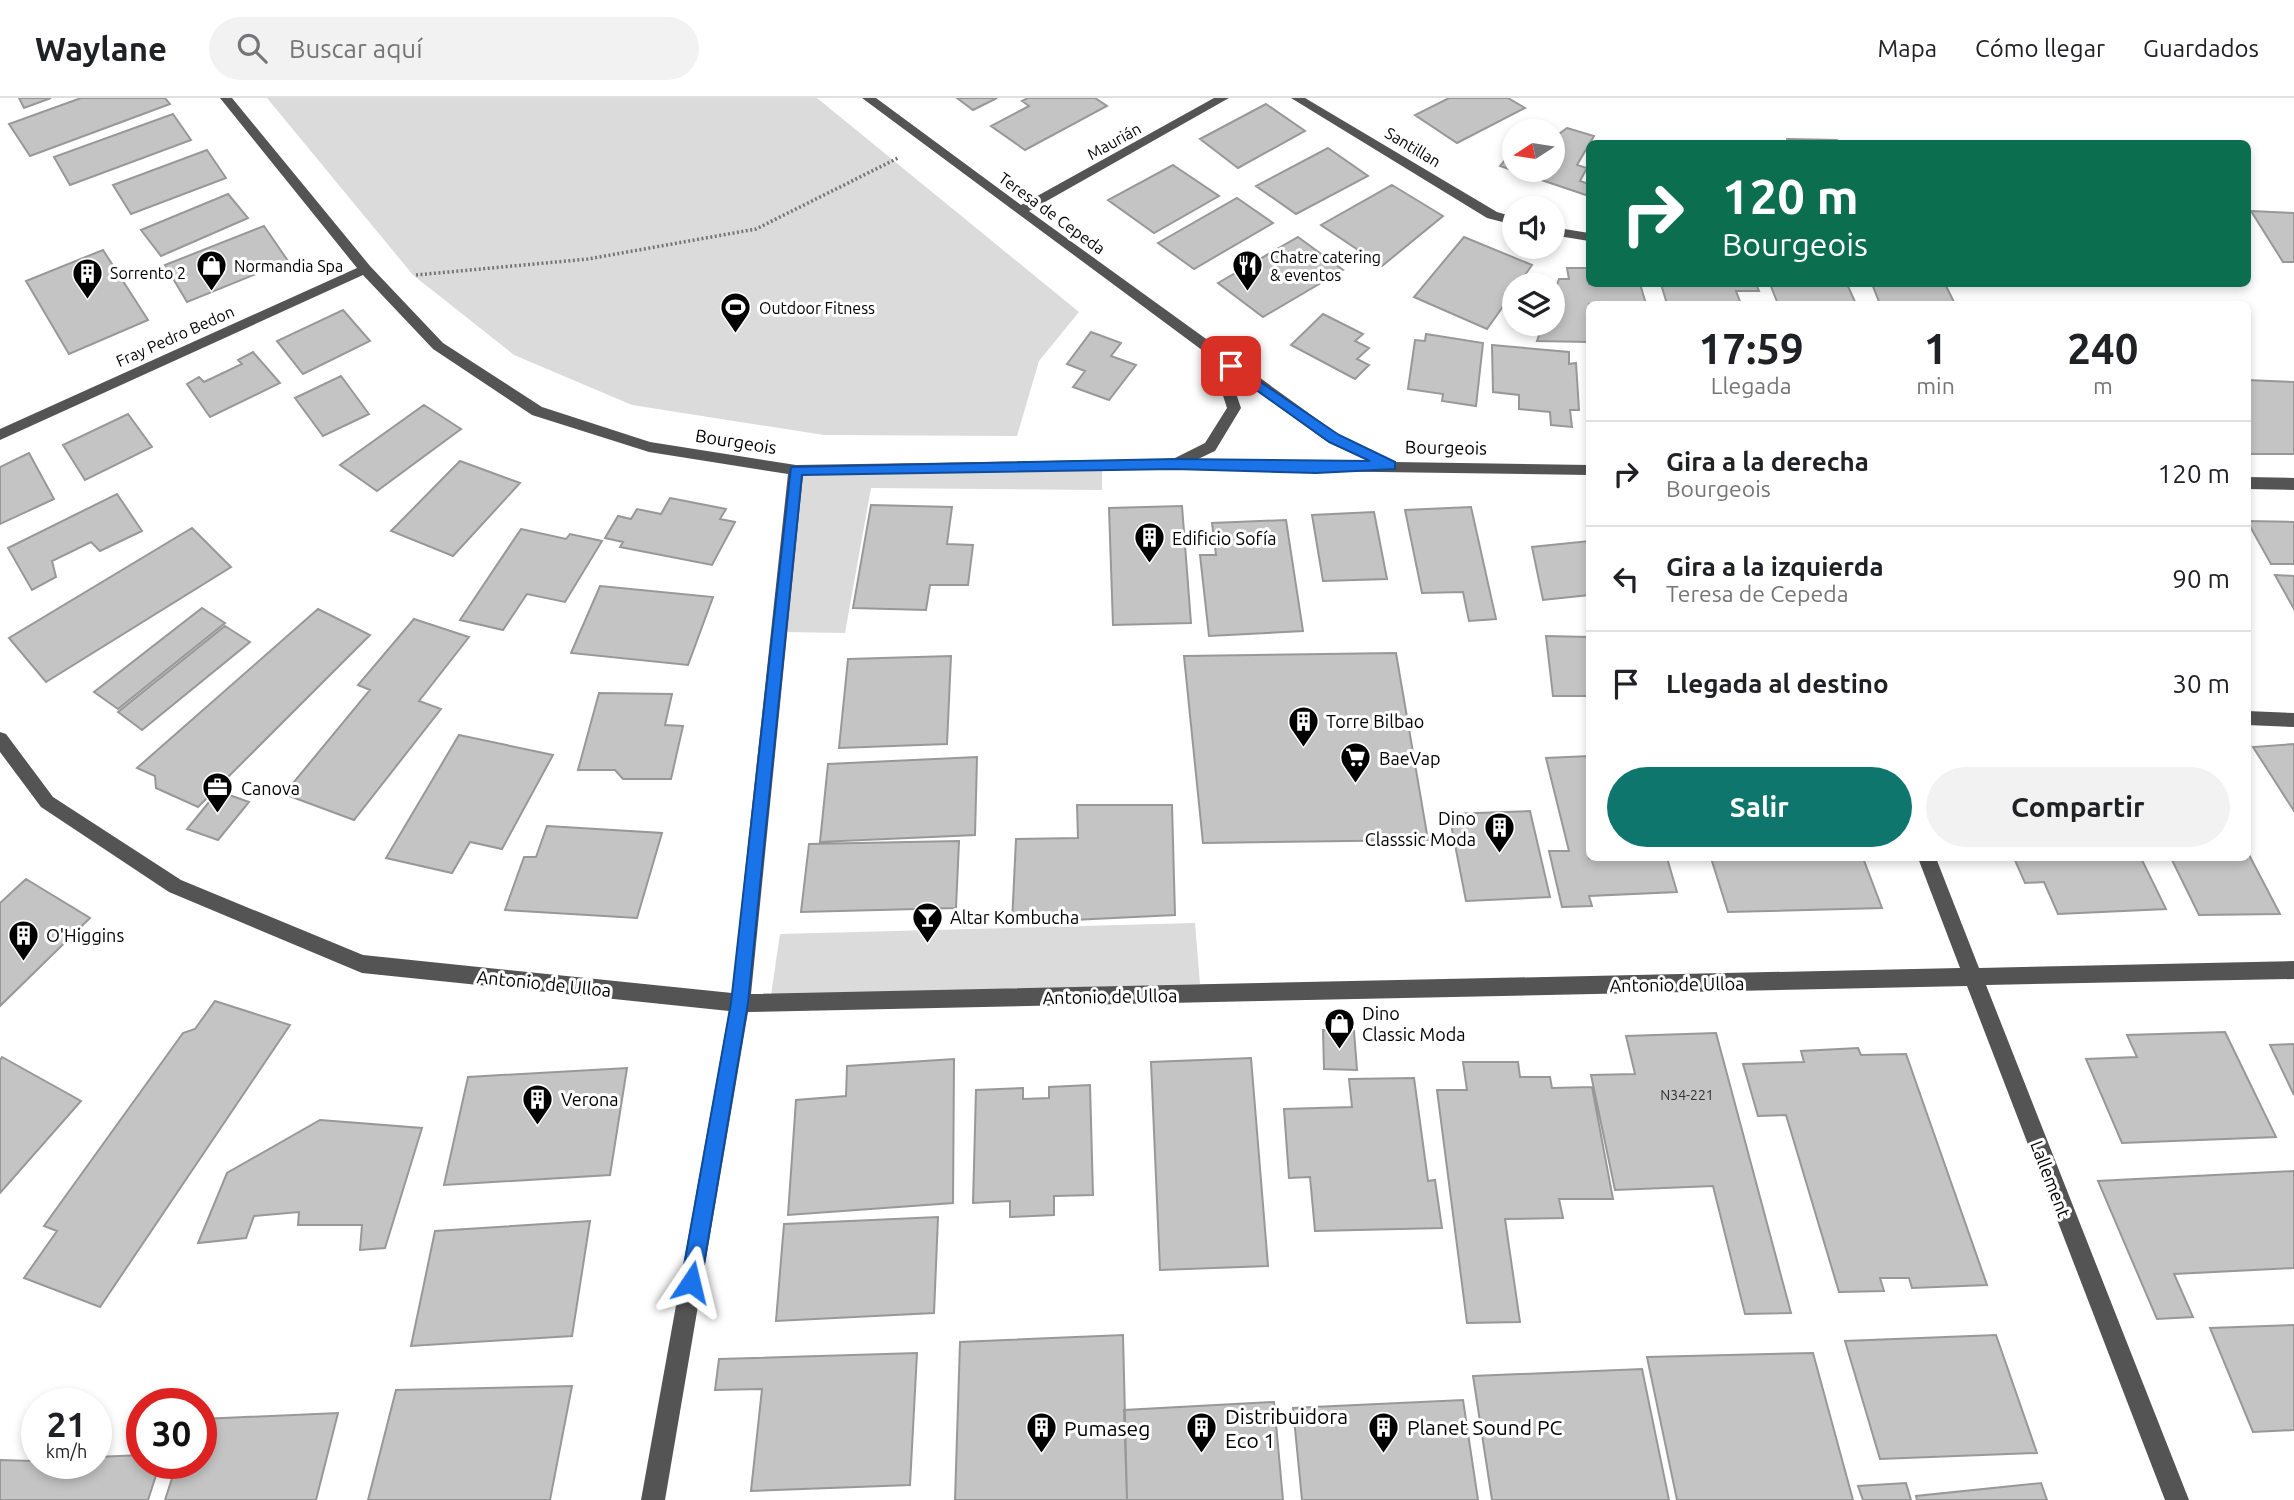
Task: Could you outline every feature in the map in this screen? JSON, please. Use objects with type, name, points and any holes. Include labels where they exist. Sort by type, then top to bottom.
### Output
[{"type":"street","name":"Bourgeois","points":[[226,98],[365,269],[438,346],[537,411],[649,447],[796,470],[1175,464],[1586,470]]},
{"type":"street","name":"Teresa de Cepeda","points":[[868,98],[1334,439],[1391,466]]},
{"type":"street","name":"Maurián","points":[[1019,211],[1223,98]]},
{"type":"street","name":"Santillan","points":[[1297,98],[1492,215],[1502,218]]},
{"type":"street","points":[[1565,233],[1586,237]]},
{"type":"street","name":"Fray Pedro Bedon","points":[[0,435],[365,269]]},
{"type":"street","points":[[1175,464],[1210,447],[1234,408],[1216,355]]},
{"type":"street","points":[[653,1500],[740,1003],[796,470]]},
{"type":"street","points":[[2251,483],[2294,484]]},
{"type":"street","points":[[2251,718],[2294,720]]},
{"type":"street","name":"Antonio de Ulloa","points":[[0,739],[47,802],[175,886],[362,964],[740,1003],[2294,970]]},
{"type":"street","name":"Lallement","points":[[1928,861],[2177,1500]]},
{"type":"path","points":[[413,275],[588,259],[756,229],[927,143]]},
{"type":"shaded area","points":[[267,98],[817,98],[1079,312],[1039,361],[1017,436],[824,435],[632,405],[514,355],[413,275]]},
{"type":"shaded area","points":[[1102,461],[1102,490],[871,488],[845,633],[786,632],[802,476]]},
{"type":"shaded area","points":[[1195,923],[1200,984],[771,995],[780,934]]},
{"type":"building","points":[[19,98],[51,98],[24,108]]},
{"type":"building","points":[[81,98],[165,98],[170,104],[30,156],[9,124]]},
{"type":"building","points":[[957,98],[997,98],[973,110]]},
{"type":"building","points":[[1028,98],[1095,98],[1107,106],[1025,150],[991,126],[1029,106],[1022,101]]},
{"type":"building","points":[[1449,98],[1508,98],[1525,108],[1457,143],[1415,115]]},
{"type":"building","points":[[1266,104],[1305,131],[1238,168],[1200,139]]},
{"type":"building","points":[[173,114],[191,140],[70,185],[54,157]]},
{"type":"building","points":[[1567,128],[1594,136],[1592,140],[1586,140],[1586,150],[1577,165],[1586,168],[1580,181],[1586,183],[1586,195],[1547,182],[1565,182]]},
{"type":"building","points":[[1328,148],[1368,176],[1296,214],[1256,186]]},
{"type":"building","points":[[207,150],[226,178],[131,214],[113,185]]},
{"type":"building","points":[[1173,165],[1219,196],[1154,233],[1108,200]]},
{"type":"building","points":[[1392,185],[1443,216],[1382,266],[1321,225]]},
{"type":"building","points":[[228,194],[248,218],[161,256],[141,230]]},
{"type":"building","points":[[1237,198],[1273,223],[1194,269],[1158,243]]},
{"type":"building","points":[[2251,211],[2294,213],[2294,262],[2283,262]]},
{"type":"building","points":[[264,226],[288,261],[187,302],[165,265]]},
{"type":"building","points":[[1298,237],[1343,270],[1263,317],[1218,283]]},
{"type":"building","points":[[1464,237],[1502,253],[1502,259],[1517,259],[1532,265],[1526,273],[1502,273],[1502,308],[1487,329],[1414,297]]},
{"type":"building","name":"Sorrento 2","points":[[103,250],[148,320],[69,354],[26,281]]},
{"type":"building","points":[[1567,268],[1586,268],[1586,287],[1641,287],[1645,301],[1586,301],[1586,342],[1537,341],[1539,336],[1565,336],[1565,279],[1569,279]]},
{"type":"building","points":[[1662,287],[1757,287],[1759,291],[1736,291],[1740,301],[1666,301]]},
{"type":"building","points":[[1771,287],[1848,287],[1855,301],[1777,301]]},
{"type":"building","points":[[1873,287],[1946,287],[1954,301],[1879,301]]},
{"type":"building","points":[[343,310],[370,341],[303,374],[277,341]]},
{"type":"building","points":[[1323,314],[1363,334],[1355,341],[1369,348],[1357,359],[1369,365],[1355,379],[1291,345]]},
{"type":"building","points":[[1091,332],[1121,343],[1111,356],[1136,365],[1109,400],[1073,387],[1085,371],[1067,364]]},
{"type":"building","points":[[1426,334],[1483,343],[1476,406],[1442,401],[1443,394],[1408,389],[1415,340],[1425,341]]},
{"type":"building","points":[[1492,345],[1569,352],[1569,364],[1576,363],[1579,410],[1570,410],[1572,427],[1551,425],[1550,412],[1519,409],[1519,395],[1493,392]]},
{"type":"building","points":[[253,352],[280,383],[210,417],[187,384],[199,377],[204,382],[242,364],[238,360]]},
{"type":"building","points":[[341,376],[369,414],[323,436],[295,398]]},
{"type":"building","points":[[2251,380],[2294,382],[2294,454],[2251,454]]},
{"type":"building","points":[[424,405],[461,429],[377,491],[340,465]]},
{"type":"building","points":[[128,414],[152,447],[85,480],[63,445]]},
{"type":"building","points":[[29,453],[54,499],[0,524],[0,467]]},
{"type":"building","points":[[460,461],[520,483],[453,556],[391,531]]},
{"type":"building","points":[[117,494],[142,531],[100,551],[91,542],[52,561],[56,577],[32,590],[8,548]]},
{"type":"building","points":[[670,498],[726,509],[720,519],[735,522],[712,565],[620,547],[623,542],[605,538],[618,516],[631,519],[637,509],[661,514]]},
{"type":"building","points":[[871,505],[952,507],[947,544],[973,545],[968,585],[930,585],[926,610],[853,608]]},
{"type":"building","name":"Edificio Sofía","points":[[1182,506],[1191,623],[1113,625],[1109,508]]},
{"type":"building","points":[[1471,507],[1496,619],[1469,621],[1463,592],[1422,593],[1405,510]]},
{"type":"building","points":[[1374,512],[1387,579],[1323,581],[1312,515]]},
{"type":"building","points":[[1286,520],[1303,631],[1209,636],[1200,555],[1216,555],[1212,523]]},
{"type":"building","points":[[2251,521],[2294,522],[2294,564],[2271,564],[2251,528]]},
{"type":"building","points":[[192,528],[231,567],[46,682],[9,638]]},
{"type":"building","points":[[521,529],[566,539],[570,534],[602,541],[565,602],[527,594],[503,630],[460,620]]},
{"type":"building","points":[[1586,541],[1586,595],[1543,600],[1532,547]]},
{"type":"building","points":[[2275,575],[2294,576],[2294,609]]},
{"type":"building","points":[[600,586],[713,597],[688,665],[571,653]]},
{"type":"building","points":[[202,608],[225,623],[118,709],[94,692]]},
{"type":"building","points":[[318,609],[370,635],[198,807],[156,788],[155,776],[137,768]]},
{"type":"building","points":[[414,619],[469,637],[419,701],[441,709],[354,820],[284,794],[370,690],[358,685]]},
{"type":"building","points":[[225,626],[250,642],[142,730],[118,712]]},
{"type":"building","points":[[1546,636],[1586,637],[1586,696],[1553,696]]},
{"type":"building","name":"Torre Bilbao","points":[[1396,653],[1428,840],[1203,843],[1184,656]]},
{"type":"building","points":[[951,656],[947,744],[839,748],[848,659]]},
{"type":"building","points":[[599,693],[672,694],[665,725],[683,726],[671,779],[623,779],[615,770],[578,770]]},
{"type":"building","points":[[459,735],[553,755],[502,849],[470,842],[452,873],[386,858]]},
{"type":"building","points":[[2294,744],[2294,811],[2253,747]]},
{"type":"building","points":[[1586,756],[1586,861],[1668,861],[1677,892],[1589,896],[1592,906],[1562,907],[1549,851],[1569,851],[1546,758]]},
{"type":"building","points":[[977,757],[975,835],[820,842],[828,764]]},
{"type":"building","name":"Canova","points":[[218,791],[249,802],[218,840],[187,829]]},
{"type":"building","points":[[1077,805],[1172,805],[1175,915],[1012,923],[1016,839],[1078,838]]},
{"type":"building","name":"Dino Classsic Moda","points":[[1530,811],[1550,897],[1466,901],[1449,814]]},
{"type":"building","points":[[547,826],[662,833],[637,918],[505,910],[524,857],[536,857]]},
{"type":"building","points":[[959,841],[956,908],[801,912],[809,844]]},
{"type":"building","points":[[2251,859],[2280,914],[2199,915],[2172,861],[2251,861]]},
{"type":"building","points":[[1712,861],[1864,861],[1882,908],[1728,912]]},
{"type":"building","points":[[2015,861],[2142,861],[2166,909],[2058,914],[2044,882],[2025,883]]},
{"type":"building","name":"O'Higgins","points":[[26,879],[90,918],[0,1006],[0,903]]},
{"type":"building","points":[[215,1001],[290,1025],[100,1307],[24,1278],[57,1231],[44,1226],[183,1033],[195,1029]]},
{"type":"building","name":"Dino Classic Moda","points":[[1323,1030],[1354,1031],[1357,1070],[1324,1069]]},
{"type":"building","points":[[2225,1032],[2276,1137],[2122,1143],[2086,1059],[2137,1057],[2127,1035]]},
{"type":"building","points":[[1716,1033],[1791,1313],[1745,1314],[1713,1186],[1615,1190],[1591,1075],[1635,1074],[1626,1036]]},
{"type":"building","points":[[2294,1044],[2294,1095],[2270,1045]]},
{"type":"building","points":[[1858,1048],[1861,1055],[1906,1054],[1987,1285],[1912,1288],[1909,1278],[1880,1278],[1884,1291],[1839,1292],[1786,1115],[1758,1116],[1743,1064],[1804,1062],[1801,1051]]},
{"type":"building","points":[[2,1057],[81,1101],[0,1193],[0,1060]]},
{"type":"building","points":[[1251,1058],[1268,1266],[1160,1270],[1151,1062]]},
{"type":"building","points":[[954,1059],[953,1203],[788,1215],[796,1100],[846,1096],[847,1066]]},
{"type":"building","points":[[1463,1062],[1518,1062],[1520,1077],[1550,1077],[1552,1088],[1592,1087],[1613,1199],[1559,1199],[1563,1218],[1505,1219],[1520,1322],[1467,1323],[1437,1090],[1467,1090]]},
{"type":"building","name":"Verona","points":[[627,1068],[610,1175],[444,1185],[468,1077]]},
{"type":"building","points":[[1414,1078],[1428,1181],[1435,1180],[1442,1228],[1315,1231],[1310,1177],[1289,1178],[1284,1109],[1352,1107],[1349,1079]]},
{"type":"building","points":[[1090,1085],[1093,1195],[1054,1196],[1054,1215],[1010,1217],[1010,1201],[973,1203],[976,1090],[1023,1088],[1023,1099],[1049,1098],[1049,1087]]},
{"type":"building","points":[[320,1120],[422,1128],[385,1248],[360,1250],[362,1225],[298,1225],[299,1212],[254,1216],[246,1238],[198,1243],[227,1173]]},
{"type":"building","points":[[2294,1171],[2294,1268],[2174,1274],[2193,1317],[2157,1319],[2098,1181]]},
{"type":"building","points":[[938,1217],[934,1313],[776,1321],[784,1224]]},
{"type":"building","points":[[590,1221],[572,1336],[411,1346],[435,1231]]},
{"type":"building","points":[[2294,1325],[2294,1430],[2253,1432],[2210,1328]]},
{"type":"building","name":"Pumaseg","points":[[1123,1335],[1127,1500],[955,1500],[960,1342]]},
{"type":"building","points":[[1996,1335],[2037,1453],[1880,1459],[1845,1341]]},
{"type":"building","points":[[917,1353],[910,1485],[751,1491],[762,1389],[715,1390],[719,1359]]},
{"type":"building","points":[[1813,1353],[1853,1500],[1677,1500],[1647,1357]]},
{"type":"building","points":[[1642,1369],[1669,1500],[1492,1500],[1473,1376]]},
{"type":"building","points":[[572,1386],[550,1500],[368,1500],[396,1390]]},
{"type":"building","name":"Planet Sound PC","points":[[1463,1400],[1478,1500],[1302,1500],[1293,1408]]},
{"type":"building","name":"Distribuidora Eco 1","points":[[1274,1402],[1283,1500],[1127,1500],[1124,1410]]},
{"type":"building","points":[[338,1413],[316,1500],[165,1500],[172,1479],[217,1479],[217,1418]]},
{"type":"building","points":[[112,1456],[126,1456],[126,1479],[155,1479],[148,1500],[0,1500],[0,1460],[21,1461],[21,1479],[112,1479]]},
{"type":"building","points":[[1906,1483],[1911,1500],[1863,1500],[1858,1486]]},
{"type":"building","points":[[2041,1483],[2047,1500],[1917,1500],[1916,1496]]},
{"type":"place","name":"Normandia Spa","points":[[211,293]]},
{"type":"place","name":"Chatre catering & eventos","points":[[1247,293]]},
{"type":"place","name":"Sorrento 2","points":[[87,300]]},
{"type":"place","name":"Outdoor Fitness","points":[[736,335]]},
{"type":"place","name":"Edificio Sofía","points":[[1149,565]]},
{"type":"place","name":"Torre Bilbao","points":[[1303,748]]},
{"type":"place","name":"BaeVap","points":[[1356,785]]},
{"type":"place","name":"Canova","points":[[218,815]]},
{"type":"place","name":"Dino Classsic Moda","points":[[1499,855]]},
{"type":"place","name":"Altar Kombucha","points":[[927,944]]},
{"type":"place","name":"O'Higgins","points":[[23,962]]},
{"type":"place","name":"Dino Classic Moda","points":[[1339,1050]]},
{"type":"place","name":"Verona","points":[[538,1126]]},
{"type":"place","name":"Planet Sound PC","points":[[1384,1454]]},
{"type":"place","name":"Pumaseg","points":[[1041,1455]]},
{"type":"place","name":"Distribuidora Eco 1","points":[[1202,1455]]},
{"type":"route","points":[[691,1282],[740,1003],[796,470],[1175,464],[1316,468],[1391,466],[1334,439],[1231,366]]}]
